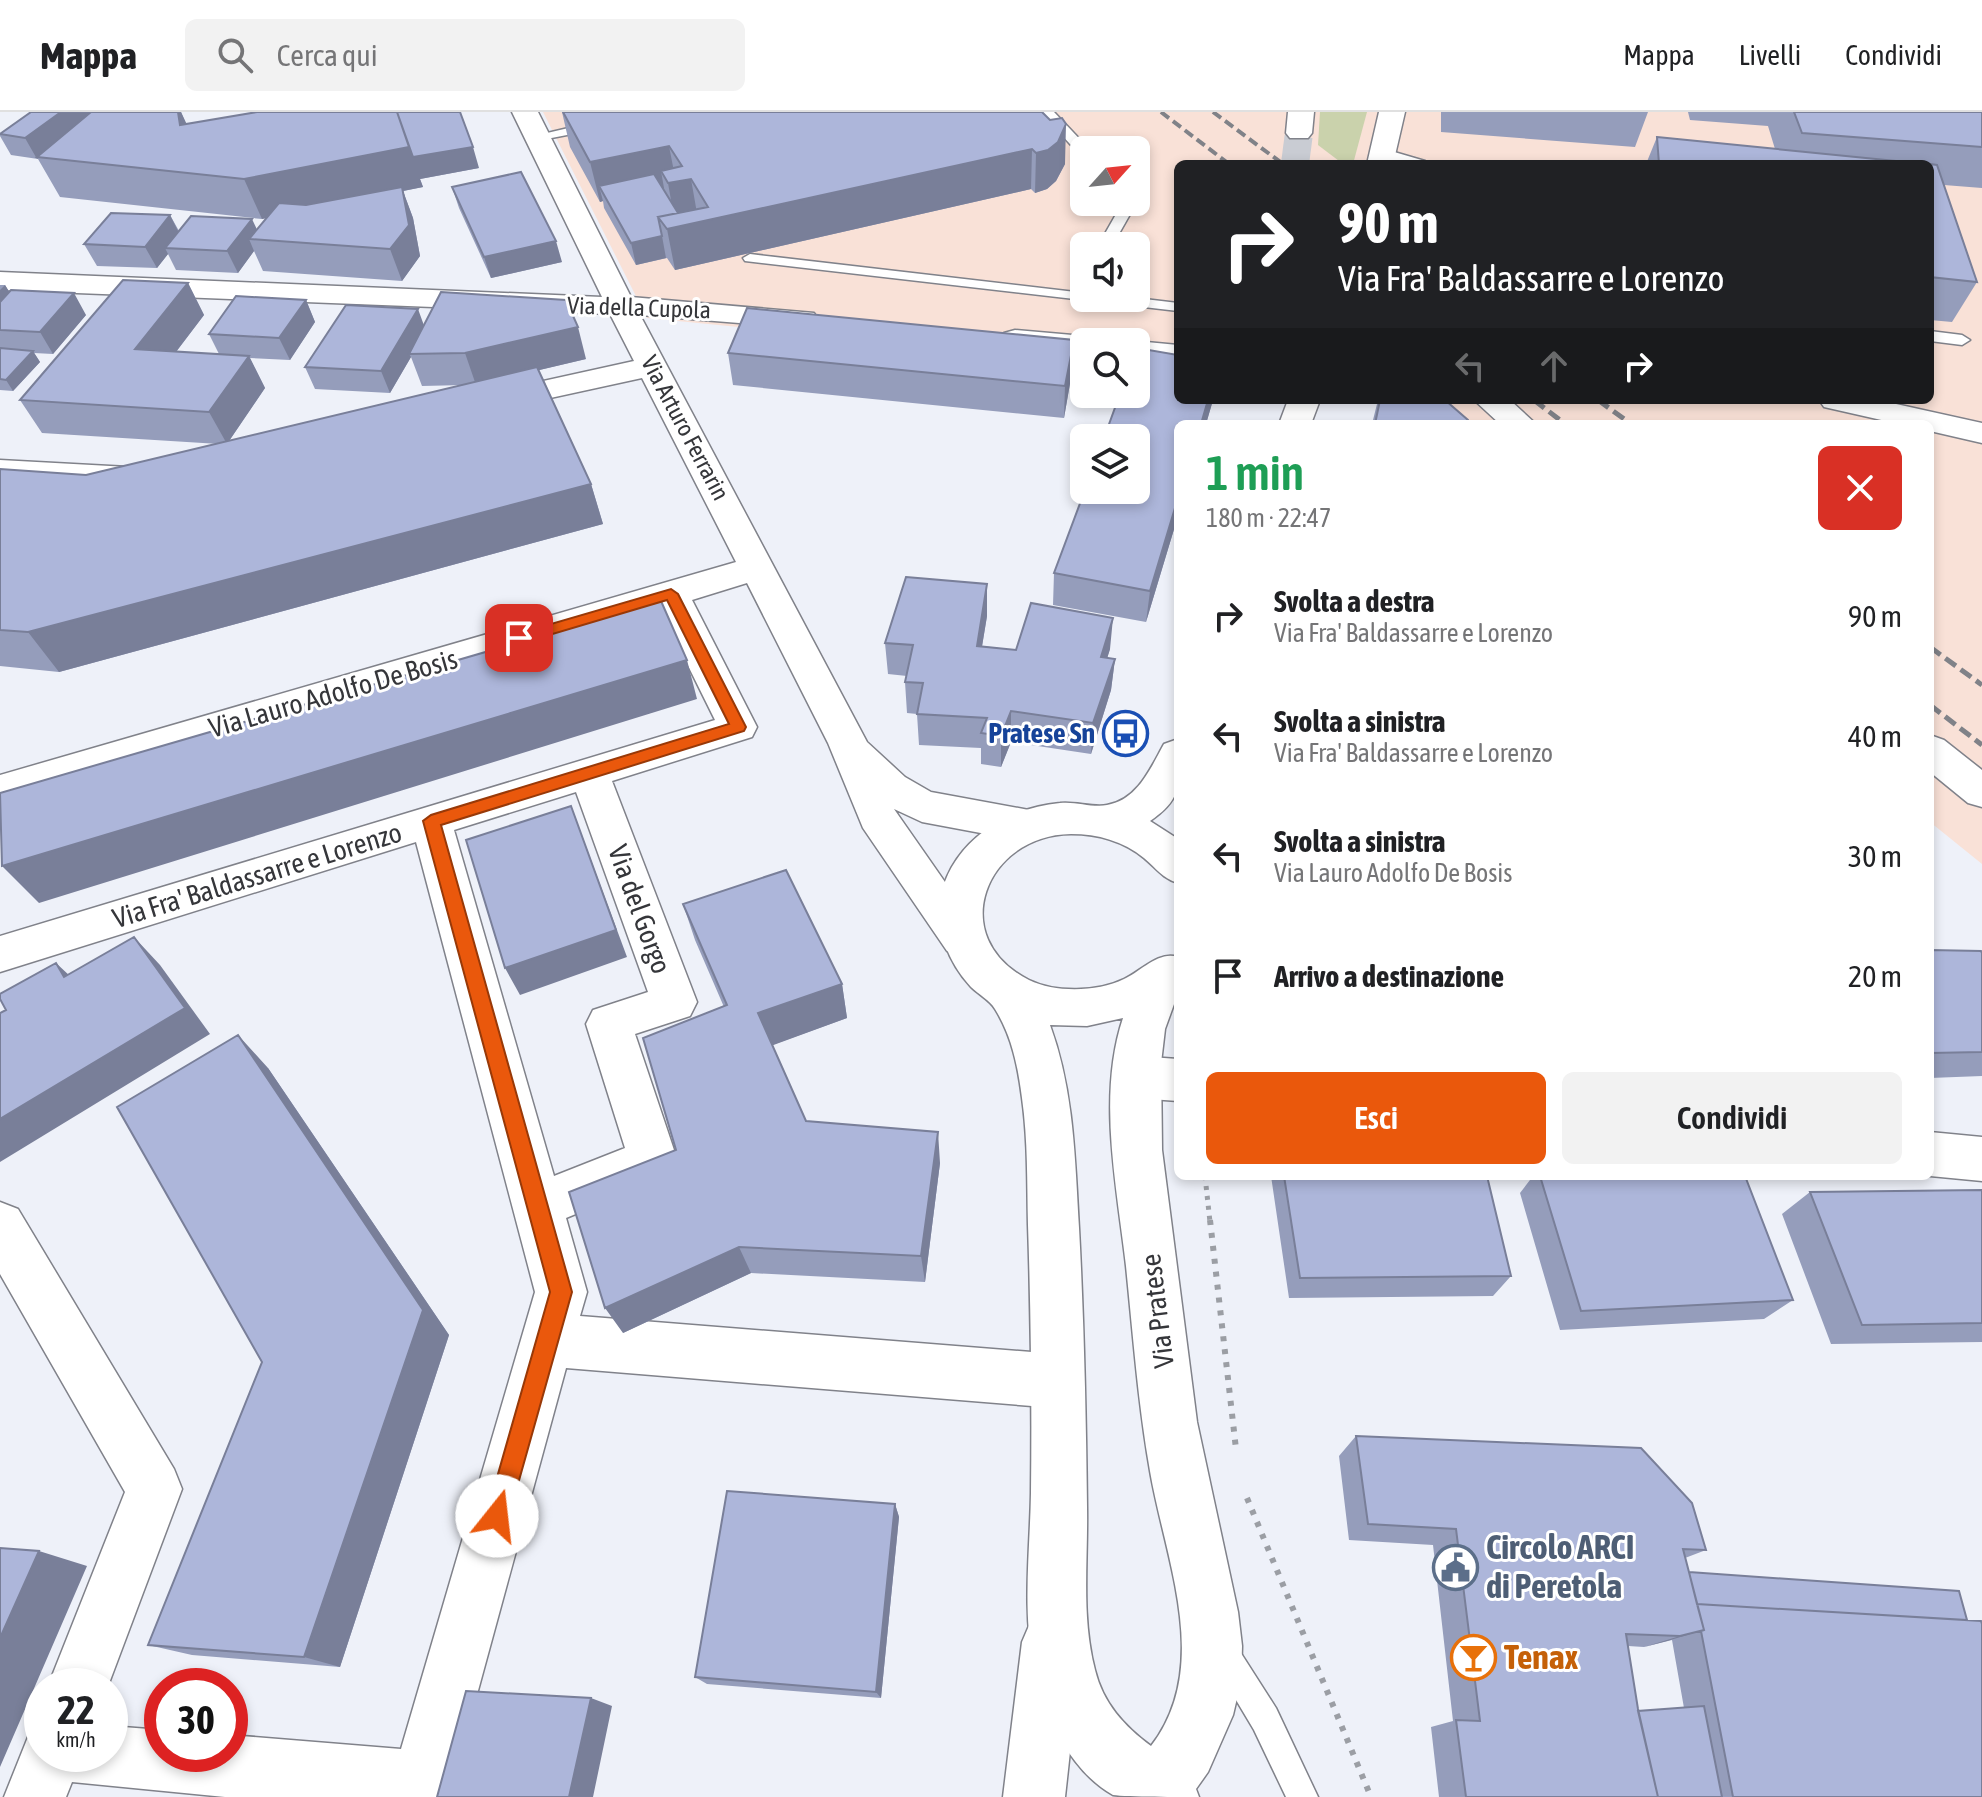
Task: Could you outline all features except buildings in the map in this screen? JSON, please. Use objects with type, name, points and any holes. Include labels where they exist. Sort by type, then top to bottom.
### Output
[{"type":"street","points":[[1382,159],[1392,112]]},
{"type":"street","name":"Via Arturo Ferrarin","points":[[530,124],[848,743],[877,817],[986,973],[1006,987]]},
{"type":"street","name":"Via della Cupola","points":[[0,281],[560,305],[621,304],[833,322]]},
{"type":"street","points":[[990,336],[1070,344]]},
{"type":"street","points":[[1150,351],[1174,354]]},
{"type":"street","points":[[468,408],[653,366]]},
{"type":"street","points":[[1495,404],[1515,420]]},
{"type":"street","points":[[1853,404],[1924,420]]},
{"type":"street","points":[[1934,422],[1982,433]]},
{"type":"street","points":[[0,470],[163,479],[178,475]]},
{"type":"street","name":"Via Lauro Adolfo De Bosis","points":[[0,790],[758,568]]},
{"type":"street","name":"Via Fra' Baldassarre e Lorenzo","points":[[0,954],[738,727],[671,594]]},
{"type":"street","name":"Via Arturo Ferrarin","points":[[848,743],[904,798],[922,806],[1029,826]]},
{"type":"street","points":[[1934,753],[1982,792]]},
{"type":"street","points":[[1110,821],[1128,815],[1156,797],[1174,764]]},
{"type":"street","name":"Via del Gorgo","points":[[538,1206],[653,1159],[609,1024],[674,1002],[589,772]]},
{"type":"street","points":[[962,938],[960,908],[968,876],[997,843],[1029,826],[1073,818],[1110,821],[1147,838],[1174,862]]},
{"type":"street","points":[[128,1759],[420,1789],[561,1292],[431,821]]},
{"type":"street","points":[[1006,987],[1032,1001],[1077,1007],[1119,1002],[1168,974]]},
{"type":"street","name":"Via Pratese","points":[[1006,987],[1026,1023],[1035,1051],[1048,1128],[1057,1381],[1059,1529],[1055,1620],[1072,1695],[1085,1722],[1096,1740],[1159,1794],[1186,1751],[1201,1719],[1214,1638],[1203,1573],[1178,1475],[1142,1185],[1157,1079],[1141,1032],[1168,974]]},
{"type":"street","points":[[1934,1154],[1982,1159]]},
{"type":"street","points":[[0,1226],[154,1489],[85,1668]]},
{"type":"street","points":[[548,1340],[1057,1381]]},
{"type":"street","points":[[1034,1797],[1055,1620]]},
{"type":"street","points":[[35,1797],[45,1772]]},
{"type":"lane","points":[[1047,112],[1070,136]]},
{"type":"lane","points":[[530,124],[605,123]]},
{"type":"lane","points":[[750,258],[1070,291]]},
{"type":"lane","points":[[1150,304],[1174,307]]},
{"type":"lane","points":[[1934,336],[1962,340]]},
{"type":"lane","name":"Via Pratese","points":[[1214,1638],[1265,1719],[1302,1797]]},
{"type":"path","points":[[1205,1180],[1237,1455]]},
{"type":"path","points":[[1246,1494],[1371,1797]]},
{"type":"shaded area","points":[[543,112],[1982,112],[1982,864],[1934,825],[1934,420],[1438,420],[1420,404],[1934,404],[1934,160],[1174,160],[1174,367],[1150,351],[1150,328],[1070,328],[1070,360],[647,318]]},
{"type":"green space","points":[[1320,112],[1367,112],[1354,160],[1338,160],[1318,145]]},
{"type":"tunnel","points":[[1296,160],[1299,133]]},
{"type":"railway","points":[[1161,112],[1224,160]]},
{"type":"railway","points":[[1213,112],[1278,160]]},
{"type":"railway","points":[[1539,404],[1560,420]]},
{"type":"railway","points":[[1604,404],[1626,420]]},
{"type":"railway","points":[[1934,650],[1982,685]]},
{"type":"railway","points":[[1934,708],[1982,745]]},
{"type":"place","name":"Pratese Sn","points":[[1126,733]]},
{"type":"place","name":"Circolo ARCI di Peretola","points":[[1455,1567]]},
{"type":"place","name":"Tenax","points":[[1473,1657]]},
{"type":"route","points":[[497,1516],[561,1292],[431,821],[738,727],[671,594],[519,638]]}]
